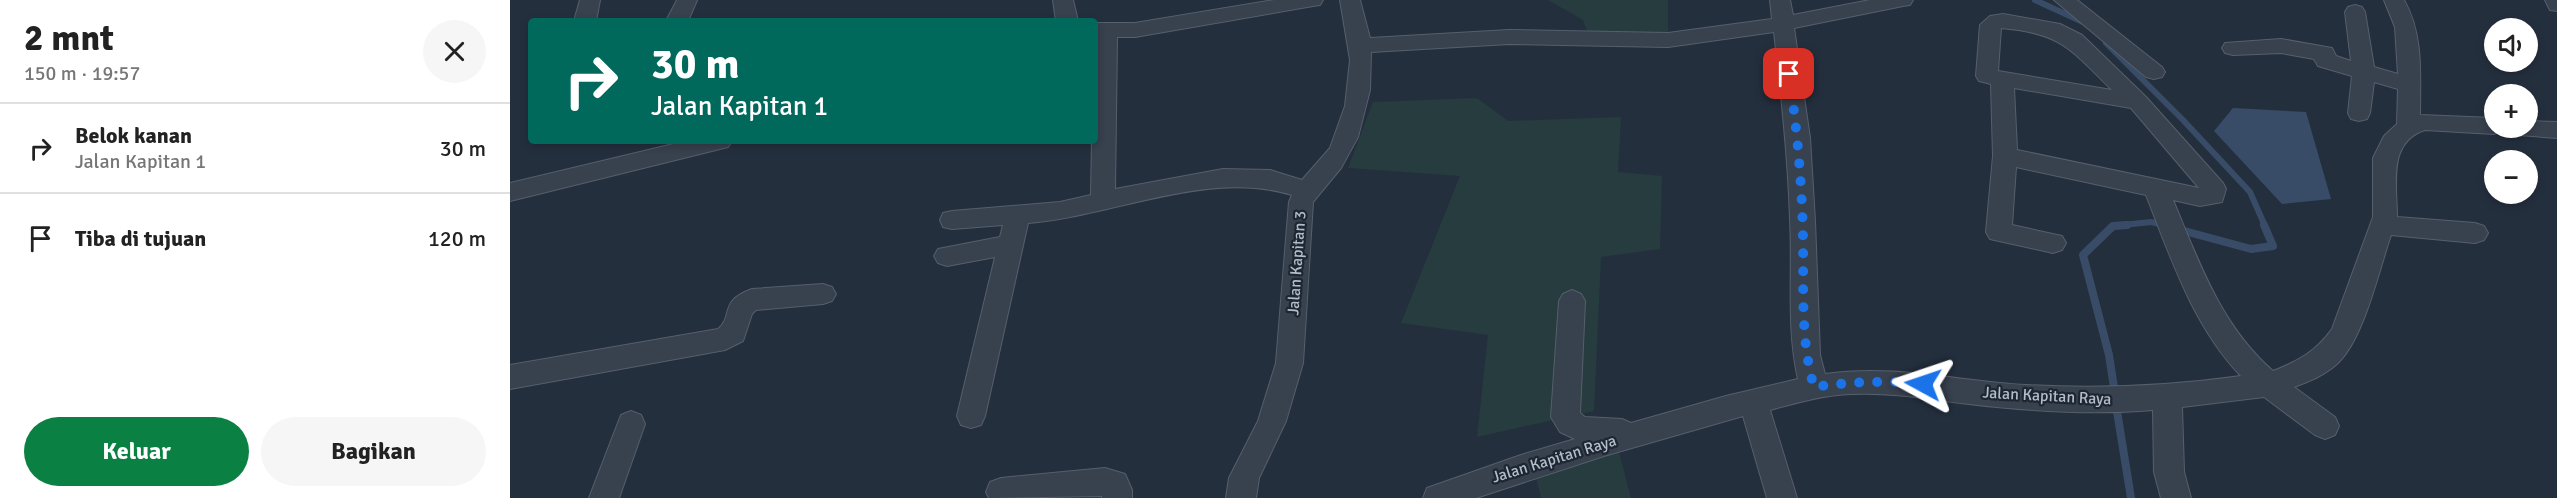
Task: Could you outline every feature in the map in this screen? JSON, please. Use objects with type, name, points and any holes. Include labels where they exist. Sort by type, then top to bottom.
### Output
[{"type":"street","points":[[586,18],[590,0]]},
{"type":"street","points":[[679,18],[687,0]]},
{"type":"street","points":[[1063,0],[1066,18]]},
{"type":"street","points":[[1103,201],[1100,31],[1135,30],[1313,0]]},
{"type":"street","name":"Jalan Kapitan 3","points":[[1241,498],[1244,476],[1271,424],[1287,379],[1291,354],[1299,214],[1306,190],[1332,163],[1350,126],[1358,93],[1360,46],[1350,0]]},
{"type":"street","points":[[1780,0],[1798,138],[1803,212],[1806,355],[1814,387]]},
{"type":"street","points":[[1360,46],[1509,37],[1668,40],[1783,24],[1903,0]]},
{"type":"street","points":[[2064,0],[2154,72]]},
{"type":"street","points":[[2394,0],[2405,18],[2408,127],[2424,122],[2484,125]]},
{"type":"street","points":[[2555,0],[2557,5]]},
{"type":"street","points":[[2355,12],[2364,72],[2359,113]]},
{"type":"street","points":[[2004,156],[2206,197],[2215,193],[2212,184],[2139,102],[2086,50],[2067,35],[2052,29],[1997,21],[1989,28],[1987,76],[2139,102]]},
{"type":"street","points":[[2233,48],[2281,46],[2324,53],[2326,61],[2408,84]]},
{"type":"street","points":[[2002,80],[2004,156],[1999,232],[2053,243]]},
{"type":"street","name":"Jalan Kapitan Raya","points":[[1438,498],[1521,468],[1640,433],[1814,387],[1849,382],[1903,382],[1969,392],[2089,399],[2136,399],[2270,384],[2307,370],[2330,353],[2344,334],[2386,208],[2385,158],[2392,142],[2408,127]]},
{"type":"street","points":[[2538,129],[2557,130]]},
{"type":"street","points":[[510,192],[708,144]]},
{"type":"street","points":[[952,220],[1060,211],[1223,178],[1270,179],[1306,190]]},
{"type":"street","points":[[2155,186],[2179,249],[2221,331],[2244,361],[2325,426]]},
{"type":"street","points":[[971,416],[1018,214]]},
{"type":"street","points":[[2382,225],[2475,233]]},
{"type":"street","points":[[947,256],[1011,246]]},
{"type":"street","points":[[510,378],[725,339],[734,333],[744,303],[752,300],[823,294]]},
{"type":"street","points":[[1572,301],[1565,417],[1570,425],[1581,429],[1640,433]]},
{"type":"street","points":[[2167,397],[2169,472],[2176,498]]},
{"type":"street","points":[[1753,402],[1782,498]]},
{"type":"street","points":[[604,498],[631,424]]},
{"type":"street","points":[[1001,492],[1105,482],[1114,484],[1117,498]]},
{"type":"green space","points":[[1548,0],[1668,0],[1668,40],[1590,39],[1583,20]]},
{"type":"green space","points":[[1477,98],[1508,121],[1621,117],[1618,172],[1662,176],[1660,249],[1601,257],[1594,411],[1477,437],[1488,335],[1401,323],[1460,176],[1348,168],[1373,102]]},
{"type":"green space","points":[[1618,448],[1631,498],[1541,498],[1535,473]]},
{"type":"water","points":[[2233,108],[2306,112],[2331,199],[2282,204],[2214,131]]},
{"type":"waterway","points":[[2035,0],[2085,23]]},
{"type":"waterway","points":[[2106,43],[2183,120],[2250,192],[2265,226]]},
{"type":"waterway","points":[[2113,226],[2151,222],[2164,225]]},
{"type":"waterway","points":[[2113,226],[2127,225]]},
{"type":"waterway","points":[[2177,229],[2251,249],[2273,246],[2264,225]]},
{"type":"waterway","points":[[2113,226],[2083,255],[2109,355],[2115,394]]},
{"type":"waterway","points":[[2116,405],[2131,498]]},
{"type":"route","points":[[1789,74],[1797,122],[1801,169],[1804,334],[1806,355],[1814,387],[1849,382],[1923,384]]}]
